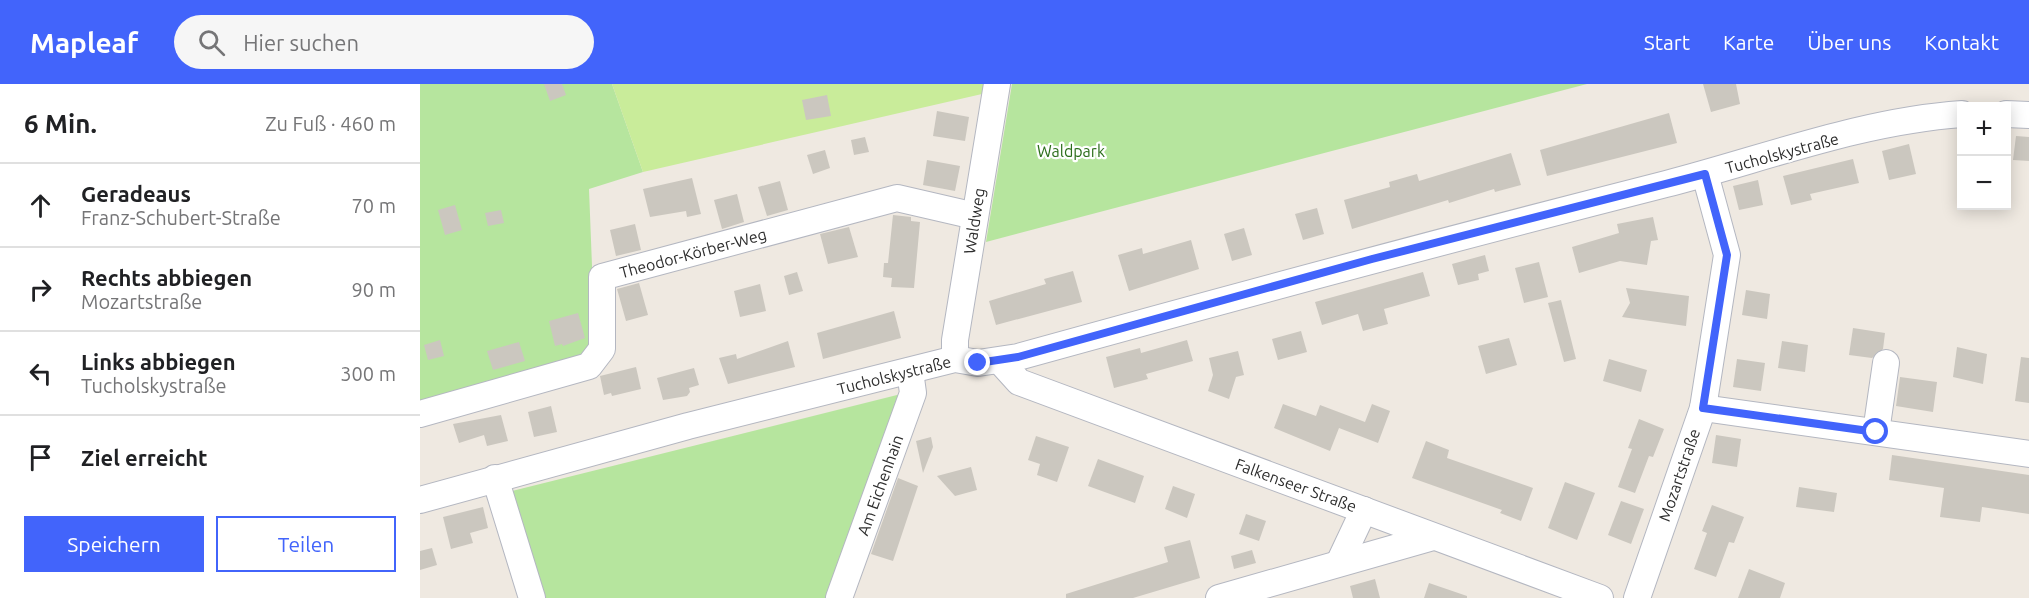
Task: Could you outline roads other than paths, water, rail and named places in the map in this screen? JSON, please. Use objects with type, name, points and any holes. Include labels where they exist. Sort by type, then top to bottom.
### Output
[{"type":"street","name":"Waldweg","points":[[955,359],[955,340],[997,84]]},
{"type":"street","points":[[2011,114],[2029,115]]},
{"type":"street","name":"Tucholskystraße","points":[[420,500],[688,426],[955,359],[978,363],[1000,361],[1372,259],[1705,174],[1886,124],[1957,115]]},
{"type":"street","name":"Mozartstraße","points":[[1637,598],[1703,408],[1727,255],[1705,174]]},
{"type":"street","name":"Theodor-Körber-Weg","points":[[420,414],[589,366],[602,349],[602,277],[897,198],[975,216]]},
{"type":"street","name":"Falkenseer Straße","points":[[1000,361],[1019,382],[1599,598]]},
{"type":"street","points":[[1876,432],[1886,363]]},
{"type":"street","name":"Am Eichenhain","points":[[839,598],[913,393],[910,371]]},
{"type":"street","points":[[1703,408],[2029,454]]},
{"type":"street","points":[[495,478],[532,598]]},
{"type":"street","points":[[1339,563],[1364,510]]},
{"type":"street","points":[[1219,598],[1433,537]]},
{"type":"park label","name":"Waldpark","points":[[1071,151]]}]
